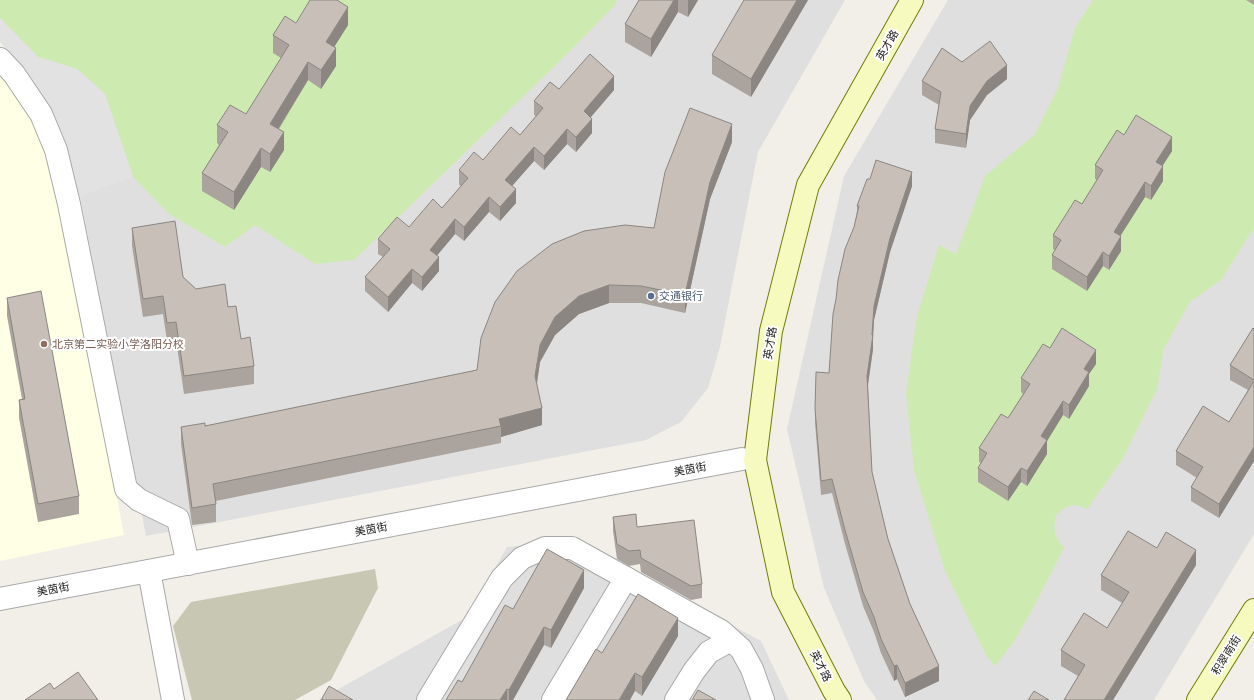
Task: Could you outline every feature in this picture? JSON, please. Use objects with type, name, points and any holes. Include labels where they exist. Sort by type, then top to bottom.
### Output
[{"type":"main road","name":"英才路","points":[[822,700],[771,595],[742,460],[759,327],[794,182],[898,0]]},
{"type":"main road","name":"英才路","points":[[840,700],[783,592],[755,460],[771,331],[808,185],[912,0]]},
{"type":"main road","name":"积翠南街","points":[[1198,700],[1254,610]]},
{"type":"street","points":[[0,59],[14,74],[41,114],[56,150],[69,204],[126,490],[138,500],[178,519],[188,564]]},
{"type":"street","name":"美茵街","points":[[0,599],[742,460]]},
{"type":"street","points":[[428,700],[502,578],[522,558],[545,548],[572,548],[721,631],[741,649],[752,669],[763,700]]},
{"type":"street","points":[[149,571],[173,700]]},
{"type":"street","points":[[553,700],[626,578]]},
{"type":"street","points":[[676,700],[694,671],[709,652],[731,640]]},
{"type":"shaded area","points":[[0,0],[845,0],[758,152],[720,347],[708,388],[681,422],[646,440],[146,536],[80,196],[52,117],[34,86],[0,41]]},
{"type":"shaded area","points":[[948,0],[1254,0],[1254,534],[1154,700],[877,700],[864,681],[824,588],[787,429],[844,176]]},
{"type":"shaded area","points":[[0,18],[38,57],[77,69],[105,94],[133,177],[80,196],[52,117],[34,86],[0,41]]},
{"type":"shaded area","name":"北京第二实验小学洛阳分校","points":[[0,74],[23,99],[51,154],[124,535],[0,561]]},
{"type":"shaded area","points":[[573,540],[761,641],[789,700],[319,700],[467,617],[507,547]]},
{"type":"shaded area","points":[[375,569],[378,588],[331,680],[295,700],[192,700],[173,626],[191,602]]},
{"type":"green space","points":[[0,0],[617,0],[614,6],[565,56],[354,260],[315,264],[255,225],[225,247],[169,214],[133,177],[105,94],[77,69],[38,57],[0,18]]},
{"type":"green space","points":[[1093,0],[1254,0],[1254,228],[1222,279],[1190,302],[1164,348],[1157,389],[1122,460],[1087,509],[1073,505],[1067,507],[1056,515],[1055,533],[1056,537],[1064,548],[1015,640],[995,666],[987,657],[945,571],[914,470],[906,393],[917,316],[939,245],[956,254],[985,176],[1035,134],[1058,88],[1075,28]]},
{"type":"building","points":[[310,0],[337,0],[348,7],[326,42],[336,48],[321,70],[308,62],[270,124],[284,132],[270,154],[261,148],[234,192],[202,173],[228,132],[217,125],[230,105],[246,114],[289,45],[273,35],[285,16],[296,23]]},
{"type":"building","points":[[639,0],[674,0],[651,39],[625,24]]},
{"type":"building","points":[[744,0],[797,0],[751,79],[712,55]]},
{"type":"building","points":[[990,41],[1007,65],[987,81],[970,106],[966,134],[935,129],[941,92],[922,81],[942,48],[962,62]]},
{"type":"building","points":[[590,54],[614,76],[584,111],[592,119],[576,137],[567,129],[544,156],[534,147],[505,180],[516,189],[500,207],[489,197],[464,227],[455,219],[430,250],[439,257],[422,277],[412,269],[388,297],[365,277],[390,249],[378,239],[397,217],[409,227],[433,199],[442,208],[468,178],[459,170],[474,152],[483,160],[511,127],[520,135],[543,108],[534,101],[550,82],[559,89]]},
{"type":"building","points":[[690,108],[732,124],[710,182],[685,295],[641,286],[609,285],[579,296],[555,317],[540,345],[535,376],[542,408],[499,419],[501,426],[213,484],[216,504],[192,508],[181,427],[205,423],[205,426],[477,370],[481,338],[495,302],[517,271],[552,244],[584,231],[625,225],[654,228],[665,172]]},
{"type":"building","points":[[1136,115],[1172,137],[1156,162],[1163,166],[1151,186],[1145,182],[1114,232],[1121,236],[1109,256],[1103,252],[1087,277],[1052,255],[1061,240],[1053,235],[1075,200],[1082,204],[1103,170],[1095,165],[1117,130],[1124,135]]},
{"type":"building","points":[[876,160],[912,172],[890,238],[874,306],[873,335],[867,376],[872,472],[888,539],[910,604],[939,666],[905,683],[897,665],[894,666],[881,639],[874,617],[863,592],[832,479],[821,481],[815,409],[816,372],[829,373],[833,314],[838,280],[845,249],[854,227],[859,206],[857,206],[867,179],[870,179]]},
{"type":"building","points":[[175,221],[183,277],[196,289],[225,284],[228,307],[236,306],[241,339],[250,337],[254,366],[184,376],[176,322],[167,323],[163,296],[143,299],[132,228]]},
{"type":"building","points":[[41,291],[79,496],[38,504],[19,400],[25,399],[7,298]]},
{"type":"building","points":[[1062,328],[1096,350],[1084,369],[1089,372],[1069,405],[1063,401],[1041,436],[1047,440],[1027,471],[1021,468],[1008,487],[978,468],[987,453],[979,448],[1001,414],[1008,418],[1030,384],[1021,378],[1043,344],[1050,348]]},
{"type":"building","points":[[1253,328],[1254,329],[1254,380],[1230,365]]},
{"type":"building","points":[[1254,381],[1254,447],[1219,504],[1191,487],[1203,467],[1176,451],[1203,406],[1229,422]]},
{"type":"building","points":[[636,514],[637,527],[694,520],[702,584],[691,586],[641,558],[640,550],[629,551],[617,544],[613,517]]},
{"type":"building","points":[[1128,531],[1157,548],[1166,532],[1196,550],[1104,700],[1064,700],[1085,665],[1061,650],[1084,613],[1107,628],[1129,592],[1101,575]]},
{"type":"building","points":[[547,549],[584,570],[551,630],[544,627],[509,690],[507,689],[500,700],[446,700],[458,680],[462,682],[505,605],[513,609]]},
{"type":"building","points":[[638,594],[678,618],[642,677],[635,673],[619,700],[566,700],[596,649],[602,653]]},
{"type":"building","points":[[78,672],[98,700],[25,700],[50,683],[54,689]]},
{"type":"building","points":[[329,686],[353,700],[321,700]]},
{"type":"building","points":[[698,690],[716,700],[692,700]]},
{"type":"building","points":[[1034,691],[1049,700],[1028,700]]},
{"type":"place","name":"交通银行","points":[[651,296]]},
{"type":"place","name":"北京第二实验小学洛阳分校","points":[[44,344]]}]
